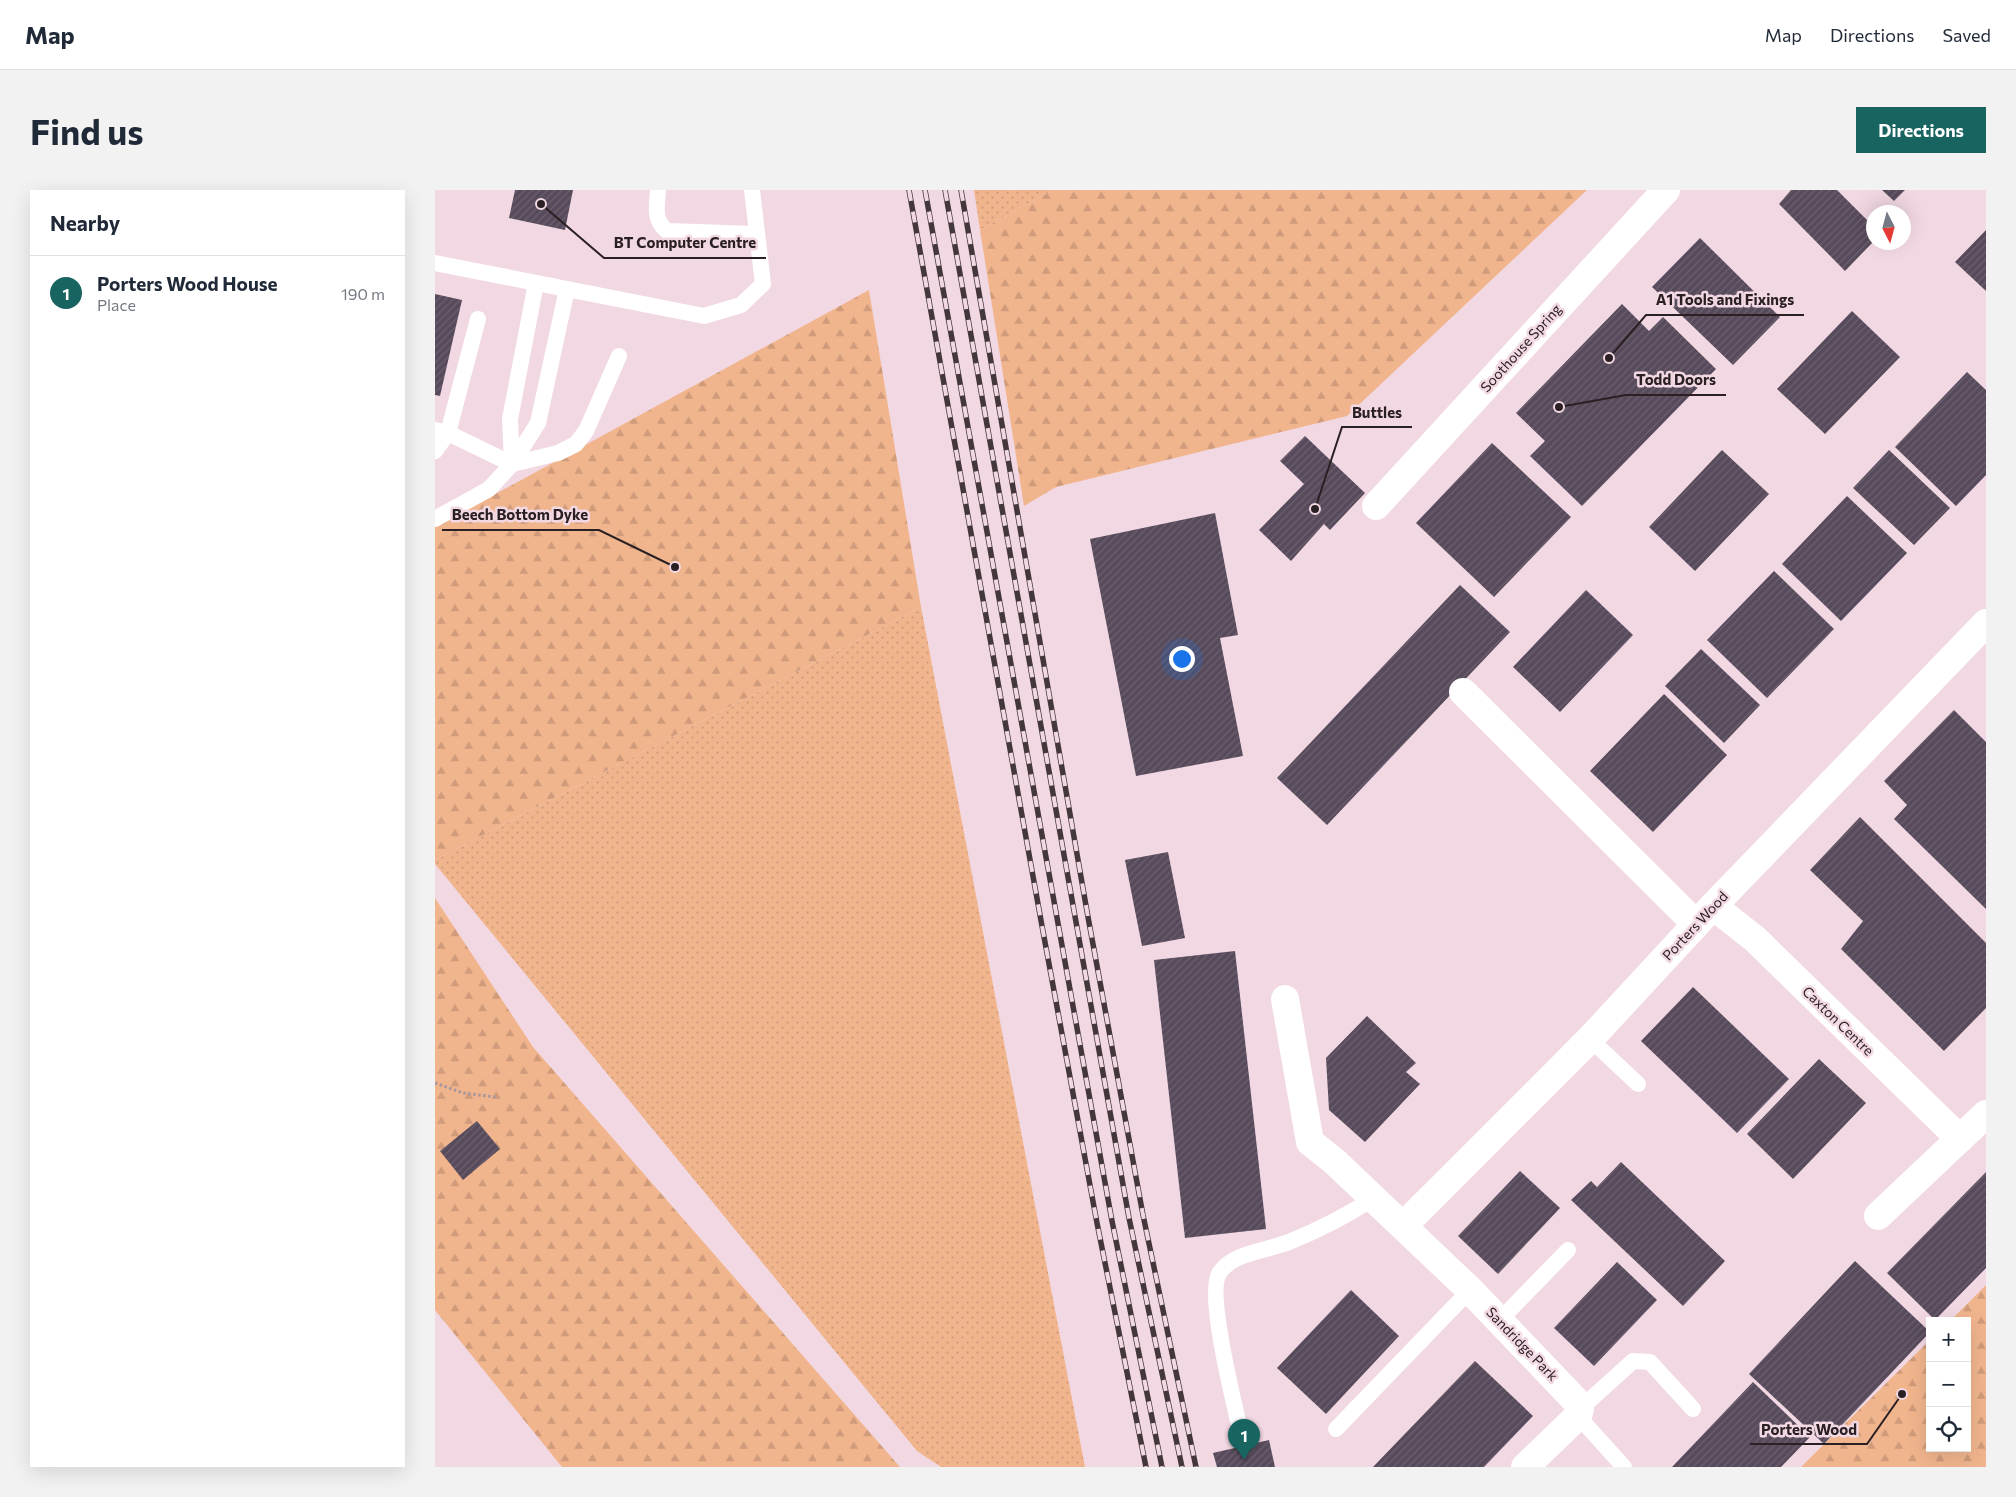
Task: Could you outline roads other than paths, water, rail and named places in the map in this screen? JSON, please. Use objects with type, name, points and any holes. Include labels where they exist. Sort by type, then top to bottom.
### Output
[{"type":"street","name":"Soothouse Spring","points":[[1376,506],[1666,190]]},
{"type":"street","name":"Porters Wood","points":[[1403,1226],[1590,1039],[1705,915],[1986,623]]},
{"type":"street","name":"Caxton Centre","points":[[1463,692],[1642,870],[1705,915],[1755,939],[1960,1139]]},
{"type":"street","name":"Sandridge Park","points":[[1285,999],[1310,1142],[1374,1198],[1470,1290],[1577,1401],[1579,1412]]},
{"type":"street","points":[[1878,1216],[1986,1114]]},
{"type":"street","points":[[1528,1466],[1579,1412]]},
{"type":"lane","points":[[658,190],[656,218],[667,231],[757,234]]},
{"type":"lane","points":[[435,263],[704,316],[741,305],[763,284],[752,190]]},
{"type":"lane","points":[[512,464],[510,419],[536,283]]},
{"type":"lane","points":[[435,519],[489,488],[512,464],[538,423],[567,289]]},
{"type":"lane","points":[[435,451],[478,319]]},
{"type":"lane","points":[[441,431],[512,464],[558,453],[576,444],[586,431],[619,356]]},
{"type":"lane","points":[[1590,1039],[1638,1084]]},
{"type":"lane","points":[[1241,1434],[1216,1304],[1218,1274],[1230,1261],[1287,1243],[1343,1218],[1374,1198]]},
{"type":"lane","points":[[1499,1321],[1568,1250]]},
{"type":"lane","points":[[1336,1429],[1470,1290]]},
{"type":"lane","points":[[1624,1467],[1579,1412],[1633,1361],[1650,1362],[1693,1409]]},
{"type":"railway","points":[[909,190],[1097,1223],[1146,1467]]},
{"type":"railway","points":[[925,190],[1112,1221],[1162,1467]]},
{"type":"railway","points":[[945,190],[1129,1218],[1182,1467]]},
{"type":"railway","points":[[961,190],[1088,917],[1143,1215],[1196,1467]]},
{"type":"place","name":"BT Computer Centre","points":[[541,204]]},
{"type":"place","name":"A1 Tools and Fixings","points":[[1609,358]]},
{"type":"place","name":"Todd Doors","points":[[1559,407]]},
{"type":"place","name":"Buttles","points":[[1315,509]]},
{"type":"place","name":"Beech Bottom Dyke","points":[[675,567]]},
{"type":"place","name":"Porters Wood","points":[[1902,1394]]},
{"type":"place","name":"Porters Wood House","points":[[1244,1460]]}]
